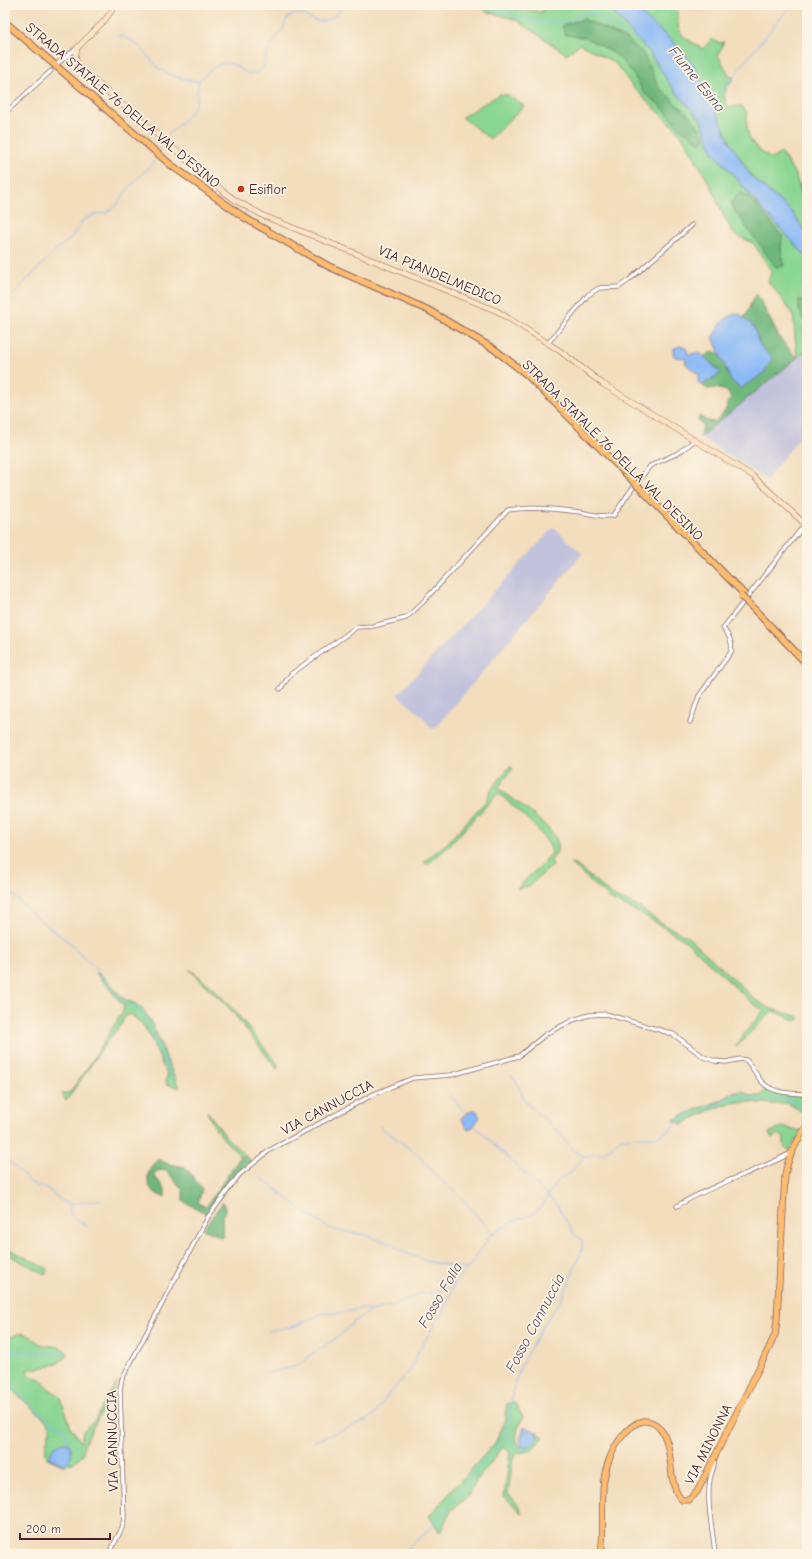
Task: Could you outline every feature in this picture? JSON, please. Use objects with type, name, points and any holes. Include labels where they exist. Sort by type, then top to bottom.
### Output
[{"type":"highway","name":"STRADA STATALE 76 DELLA VAL D'ESINO","points":[[5,22],[171,165],[245,218],[322,263],[428,310],[494,349],[526,374],[743,595],[807,664]]},
{"type":"highway","name":"STRADA STATALE 76 DELLA VAL D'ESINO","points":[[5,28],[170,168],[243,221],[326,269],[426,314],[491,352],[529,382],[635,486]]},
{"type":"highway","name":"STRADA STATALE 76 DELLA VAL D'ESINO","points":[[749,602],[807,658]]},
{"type":"main road","points":[[76,63],[75,55],[77,48],[104,21],[116,5]]},
{"type":"main road","name":"VIA PIANDELMEDICO","points":[[76,63],[81,69],[222,191],[251,209],[497,311],[548,343],[603,384],[753,476],[806,525]]},
{"type":"main road","name":"VIA MINONNA","points":[[601,1554],[604,1472],[610,1455],[629,1428],[638,1423],[647,1421],[659,1426],[665,1438],[676,1491],[682,1500],[689,1500],[693,1497],[714,1458],[774,1335],[785,1175],[791,1153],[807,1126]]},
{"type":"street","points":[[57,64],[77,48]]},
{"type":"street","points":[[66,57],[76,63]]},
{"type":"street","points":[[5,113],[52,71]]},
{"type":"street","points":[[548,343],[588,295],[598,288],[619,287],[624,284],[692,226]]},
{"type":"street","points":[[280,689],[291,674],[356,627],[373,626],[406,618],[422,603],[508,510],[566,511],[607,517],[614,515],[650,466],[678,453],[694,441]]},
{"type":"street","points":[[690,722],[699,696],[731,652],[732,646],[730,637],[723,628],[806,525]]},
{"type":"street","name":"VIA CANNUCCIA","points":[[109,1554],[122,1528],[124,1518],[120,1388],[122,1379],[208,1217],[239,1175],[270,1150],[374,1094],[413,1078],[451,1075],[519,1056],[546,1034],[573,1020],[589,1015],[606,1014],[673,1034],[704,1057],[715,1061],[726,1062],[742,1059],[746,1060],[762,1082],[770,1088],[783,1092],[807,1094]]},
{"type":"street","points":[[677,1206],[707,1190],[757,1170],[791,1153]]},
{"type":"street","points":[[714,1458],[715,1464],[711,1474],[709,1486],[715,1554]]},
{"type":"shaded area","points":[[807,349],[807,428],[766,480],[700,437]]},
{"type":"shaded area","points":[[554,527],[582,554],[436,727],[432,729],[422,716],[397,695]]},
{"type":"green space","points":[[486,5],[543,12],[543,5],[606,5],[610,8],[649,52],[674,90],[701,120],[712,150],[761,208],[807,257],[807,349],[797,358],[793,314],[768,281],[772,271],[753,243],[734,234],[724,217],[712,188],[681,134],[634,88],[615,63],[580,44],[566,54],[517,20],[485,11]]},
{"type":"green space","points":[[631,5],[678,5],[679,28],[681,33],[688,40],[703,49],[712,39],[719,43],[724,42],[718,55],[729,75],[734,78],[725,91],[725,98],[728,107],[742,106],[747,113],[748,134],[754,145],[771,159],[781,153],[796,175],[807,216],[807,234],[792,212],[752,177],[731,144],[695,67]]},
{"type":"green space","points":[[584,19],[626,39],[643,53],[659,88],[695,121],[705,138],[701,143],[681,129],[661,106],[644,93],[633,74],[619,57],[600,45],[583,37],[565,35],[562,25]]},
{"type":"green space","points":[[500,94],[508,95],[524,106],[490,139],[462,117]]},
{"type":"green space","points":[[800,184],[807,184],[807,213],[806,211]]},
{"type":"green space","points":[[741,192],[753,201],[782,236],[781,249],[784,266],[776,267],[734,210],[731,202]]},
{"type":"green space","points":[[757,294],[779,337],[797,358],[700,437],[703,426],[698,420],[699,416],[707,421],[715,422],[726,410],[727,403],[731,398],[727,391],[715,388],[707,389],[702,385],[716,377],[719,370],[703,357],[713,351],[721,355],[731,381],[759,344],[754,327],[744,318]]},
{"type":"green space","points":[[799,299],[807,302],[807,322],[803,320],[799,309]]},
{"type":"green space","points":[[510,766],[512,766],[512,770],[498,788],[523,806],[555,837],[558,844],[558,849],[551,861],[553,865],[529,886],[517,889],[552,853],[550,846],[538,830],[498,793],[449,846],[427,865],[424,862],[447,843],[486,801],[490,791]]},
{"type":"green space","points":[[570,863],[575,864],[613,896],[637,906],[660,922],[689,938],[756,1000],[769,1008],[800,1017],[797,1021],[773,1011],[736,1047],[744,1034],[764,1010],[753,1004],[687,942],[642,914],[612,900]]},
{"type":"green space","points":[[189,969],[215,991],[237,1014],[278,1064],[277,1069],[231,1010]]},
{"type":"green space","points":[[96,973],[104,977],[119,995],[139,1006],[145,1012],[156,1032],[170,1068],[180,1088],[166,1084],[167,1075],[150,1036],[144,1026],[131,1014],[125,1016],[122,1023],[106,1043],[66,1101],[62,1093],[69,1093],[90,1064],[123,1011],[124,1006]]},
{"type":"green space","points":[[766,1088],[783,1094],[802,1096],[807,1104],[807,1114],[787,1103],[776,1104],[740,1102],[718,1107],[682,1124],[673,1120],[699,1108],[720,1101],[733,1093],[742,1091],[751,1096],[761,1096]]},
{"type":"green space","points":[[207,1111],[227,1138],[244,1154],[239,1159],[239,1154],[220,1135]]},
{"type":"green space","points":[[782,1127],[802,1131],[789,1151],[784,1146],[784,1138],[779,1134],[772,1138],[769,1133]]},
{"type":"green space","points":[[244,1154],[251,1161],[239,1172],[207,1214],[183,1201],[183,1190],[166,1170],[156,1171],[154,1175],[165,1190],[165,1197],[158,1195],[153,1191],[148,1181],[150,1170],[158,1159],[169,1164],[185,1167],[202,1189],[198,1203],[206,1207]]},
{"type":"green space","points":[[223,1202],[225,1209],[222,1216],[223,1238],[203,1229]]},
{"type":"green space","points":[[5,1247],[48,1269],[45,1274],[5,1253]]},
{"type":"green space","points":[[21,1333],[30,1336],[41,1344],[61,1348],[68,1353],[66,1358],[51,1366],[26,1370],[31,1376],[40,1379],[49,1389],[60,1396],[71,1428],[81,1442],[83,1431],[95,1420],[108,1395],[118,1382],[84,1444],[83,1454],[73,1463],[64,1466],[47,1458],[47,1438],[51,1427],[46,1420],[5,1384],[5,1339]]},
{"type":"green space","points":[[514,1402],[523,1417],[518,1428],[516,1439],[520,1446],[523,1447],[538,1437],[536,1431],[544,1437],[530,1451],[517,1453],[513,1459],[508,1493],[520,1507],[522,1514],[504,1496],[510,1452],[503,1447],[477,1480],[467,1498],[451,1510],[440,1532],[429,1516],[495,1443],[504,1424],[507,1404]]},
{"type":"water","name":"Fiume Esino","points":[[606,5],[631,5],[677,45],[695,67],[731,144],[752,177],[792,212],[807,234],[807,257],[761,208],[712,150],[701,120],[674,90],[649,52]]},
{"type":"water","points":[[738,313],[754,327],[759,344],[772,358],[764,373],[741,388],[731,381],[713,337],[718,328],[726,319]]},
{"type":"water","points":[[681,346],[686,348],[689,355],[699,352],[721,373],[702,385],[698,382],[699,375],[686,364],[685,358],[675,357],[673,354],[674,348]]},
{"type":"water","points":[[472,1110],[476,1110],[480,1117],[473,1127],[468,1129],[461,1119]]},
{"type":"water","points":[[524,1427],[535,1431],[538,1437],[532,1444],[523,1447],[520,1441]]},
{"type":"water","points":[[65,1442],[70,1445],[71,1453],[69,1461],[63,1464],[50,1458],[50,1455],[54,1447]]},
{"type":"waterway","points":[[165,138],[191,112],[196,103],[199,81],[214,68],[227,63],[232,64],[249,74],[257,72],[263,68],[268,49],[283,29],[287,18],[293,15],[302,14],[313,20],[323,21],[350,5]]},
{"type":"waterway","points":[[484,5],[525,19],[546,23],[567,22],[581,14],[592,14],[640,41]]},
{"type":"waterway","name":"Fiume Esino","points":[[711,104],[791,5]]},
{"type":"waterway","points":[[116,35],[130,40],[138,45],[155,65],[164,72],[181,78],[198,81]]},
{"type":"waterway","points":[[159,149],[162,143]]},
{"type":"waterway","points":[[5,303],[55,251],[70,239],[83,220],[99,213],[106,213],[117,205],[126,191],[155,161]]},
{"type":"waterway","points":[[5,888],[36,917],[70,943],[89,962],[120,998],[139,1010],[147,1020],[170,1075],[175,1082]]},
{"type":"waterway","points":[[512,1076],[528,1104],[555,1128],[575,1151],[584,1156]]},
{"type":"waterway","points":[[450,1095],[466,1114]]},
{"type":"waterway","name":"Fosso Folla","points":[[313,1442],[367,1420],[376,1413],[388,1395],[411,1369],[418,1352],[444,1309],[455,1282],[469,1267],[491,1235],[513,1221],[533,1214],[541,1207],[556,1183],[562,1177],[569,1175],[584,1156],[605,1152],[620,1139],[655,1137],[668,1131],[683,1118],[736,1096],[754,1099],[794,1101],[807,1108]]},
{"type":"waterway","name":"Fosso Cannuccia","points":[[402,1554],[416,1540],[424,1535],[438,1519],[503,1438],[510,1420],[512,1393],[524,1359],[546,1321],[562,1298],[582,1250],[582,1240],[574,1234],[557,1205],[474,1125]]},
{"type":"waterway","points":[[380,1127],[416,1153],[436,1176],[460,1196],[488,1229],[494,1233]]},
{"type":"waterway","points":[[5,1157],[31,1183],[49,1190],[62,1201],[70,1204],[101,1200]]},
{"type":"waterway","points":[[260,1177],[313,1218],[330,1229],[366,1235],[391,1244],[401,1251],[426,1261],[466,1269]]},
{"type":"waterway","points":[[69,1205],[71,1215],[88,1227]]},
{"type":"waterway","points":[[267,1373],[294,1367],[305,1361],[311,1354],[337,1338],[354,1322],[370,1311],[395,1305],[419,1294],[434,1293],[454,1285]]},
{"type":"waterway","points":[[268,1331],[295,1326],[323,1313],[342,1313],[362,1308],[369,1311]]},
{"type":"waterway","points":[[5,1351],[63,1355]]},
{"type":"waterway","points":[[5,1381],[44,1416],[64,1428],[68,1443]]},
{"type":"waterway","points":[[506,1433],[514,1448],[520,1449],[523,1447]]},
{"type":"place","name":"Esiflor","points":[[241,189]]}]
